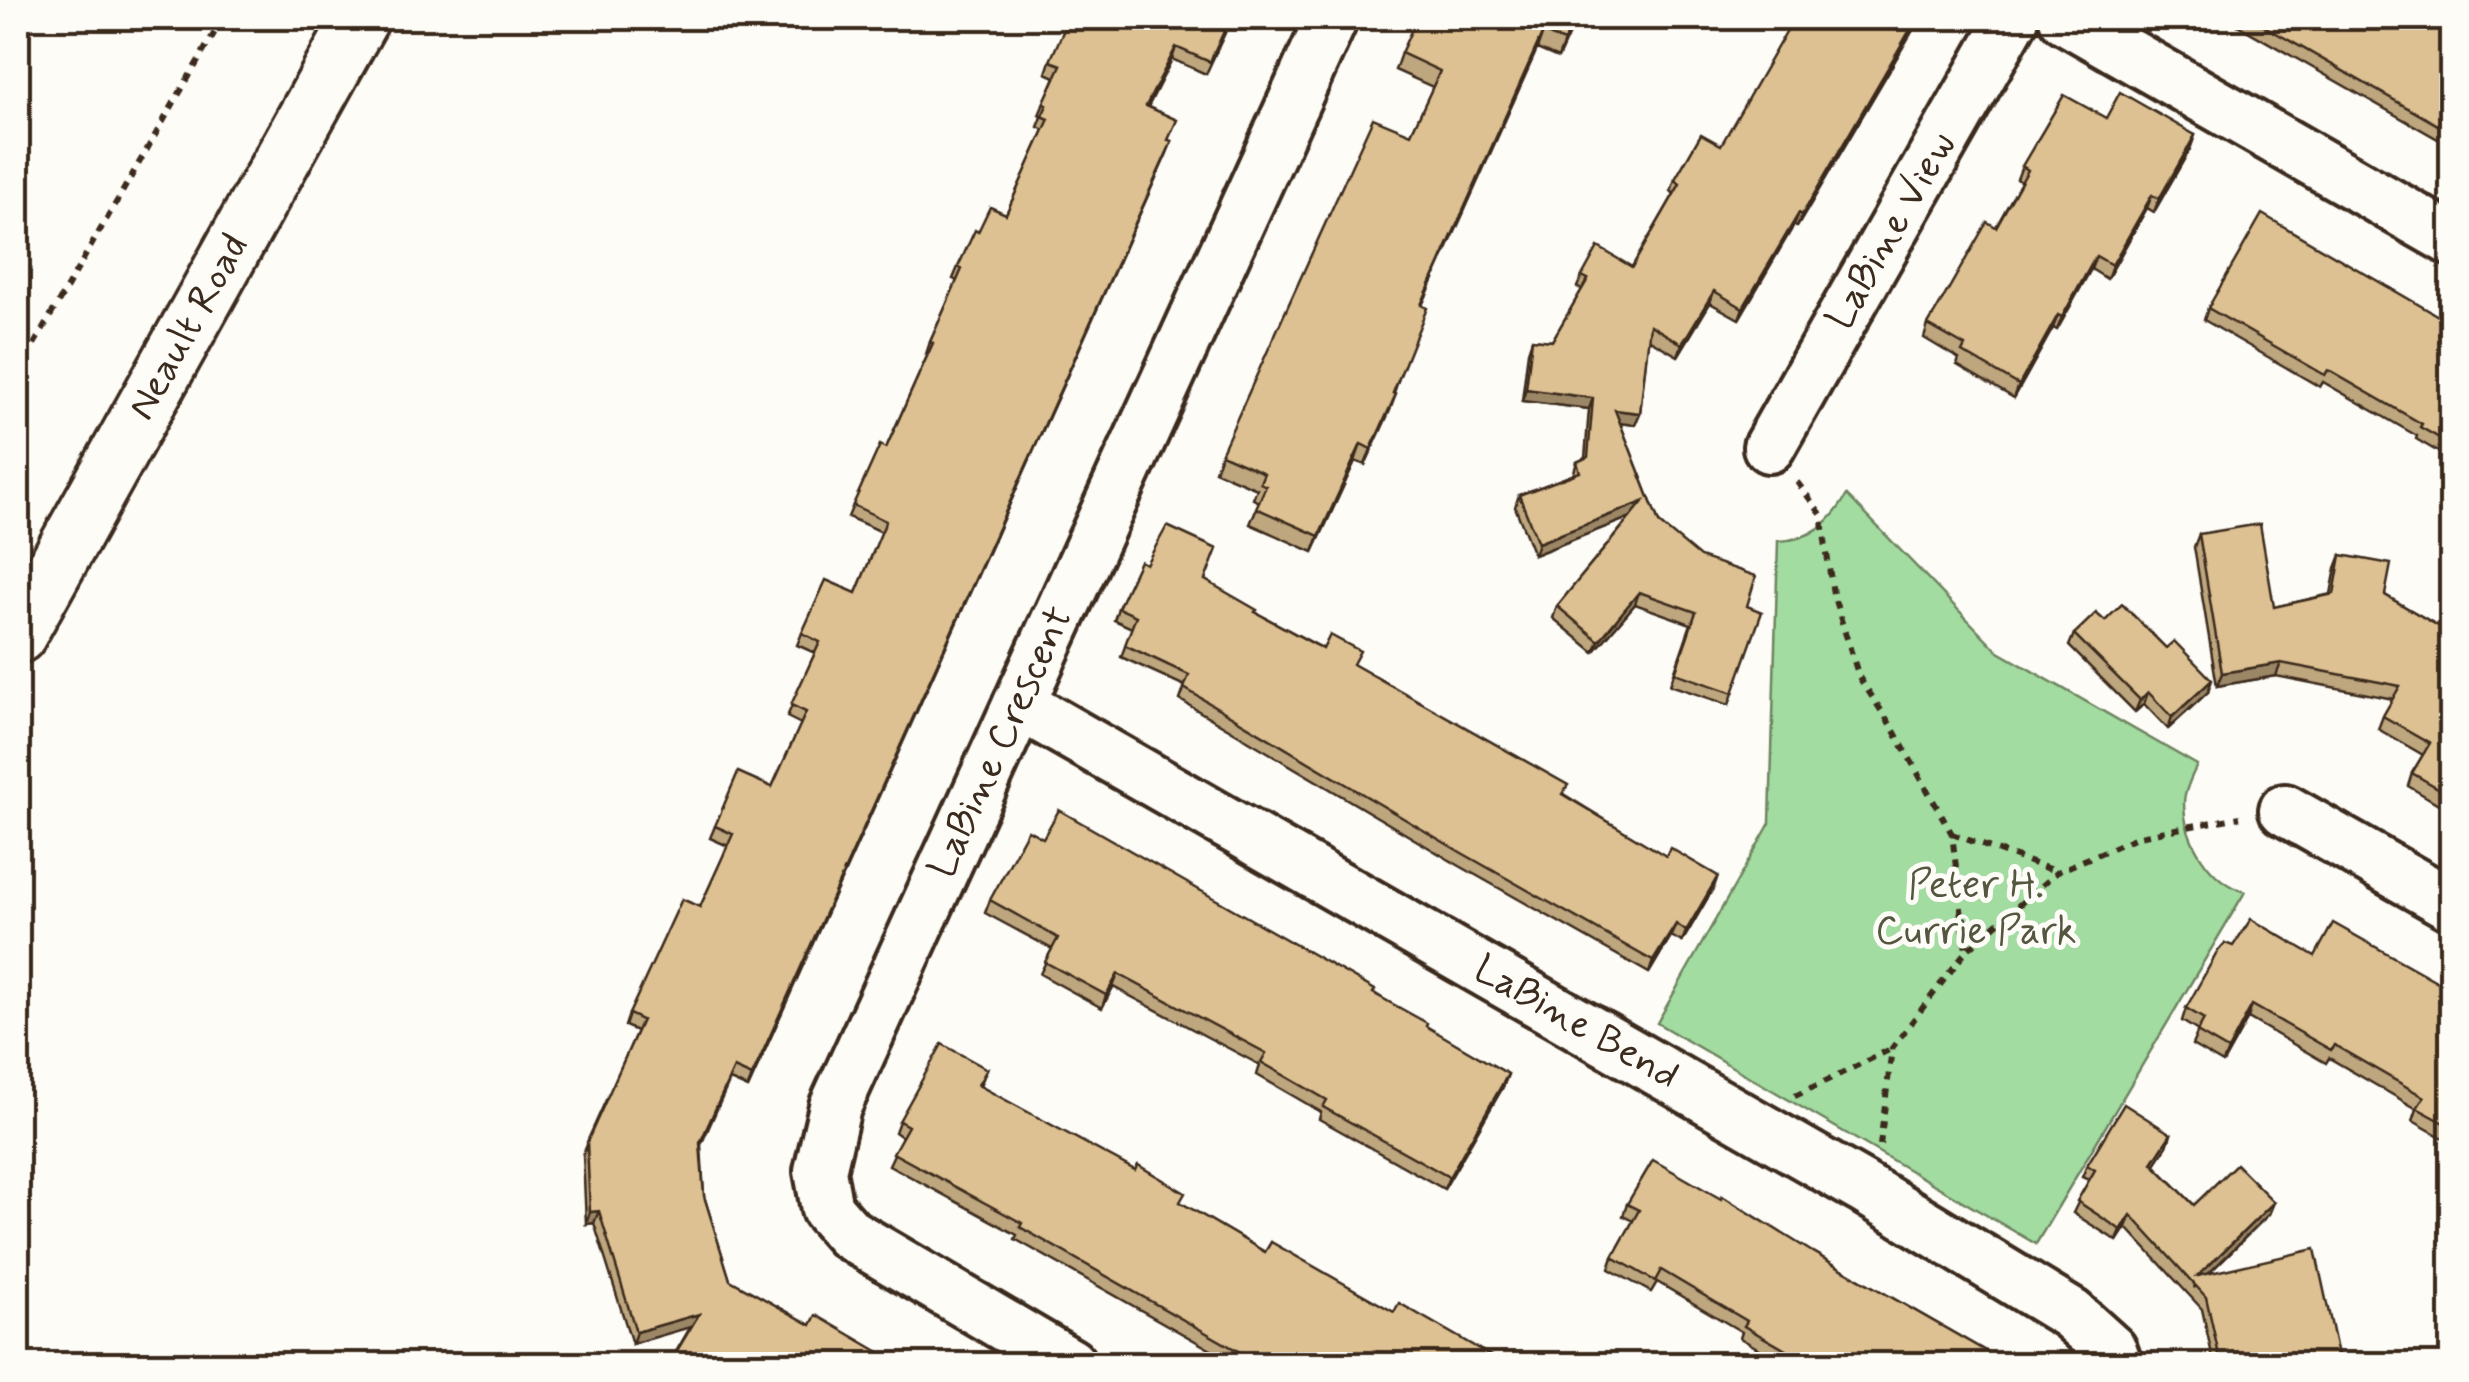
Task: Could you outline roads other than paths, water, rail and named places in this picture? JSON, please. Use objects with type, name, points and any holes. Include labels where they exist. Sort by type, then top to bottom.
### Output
[{"type":"main road","name":"Neault Road","points":[[18,634],[361,18]]},
{"type":"street","name":"LaBine Crescent","points":[[1070,1364],[849,1234],[827,1209],[820,1171],[835,1107],[1332,18]]},
{"type":"street","name":"LaBine View","points":[[1770,447],[2013,18]]},
{"type":"street","points":[[2066,18],[2452,240]]},
{"type":"street","name":"LaBine Bend","points":[[1019,704],[1862,1187],[2071,1314],[2112,1350],[2116,1364]]},
{"type":"street","points":[[2284,810],[2452,906]]},
{"type":"park label","name":"Peter H. Currie Park","points":[[1976,909]]}]
